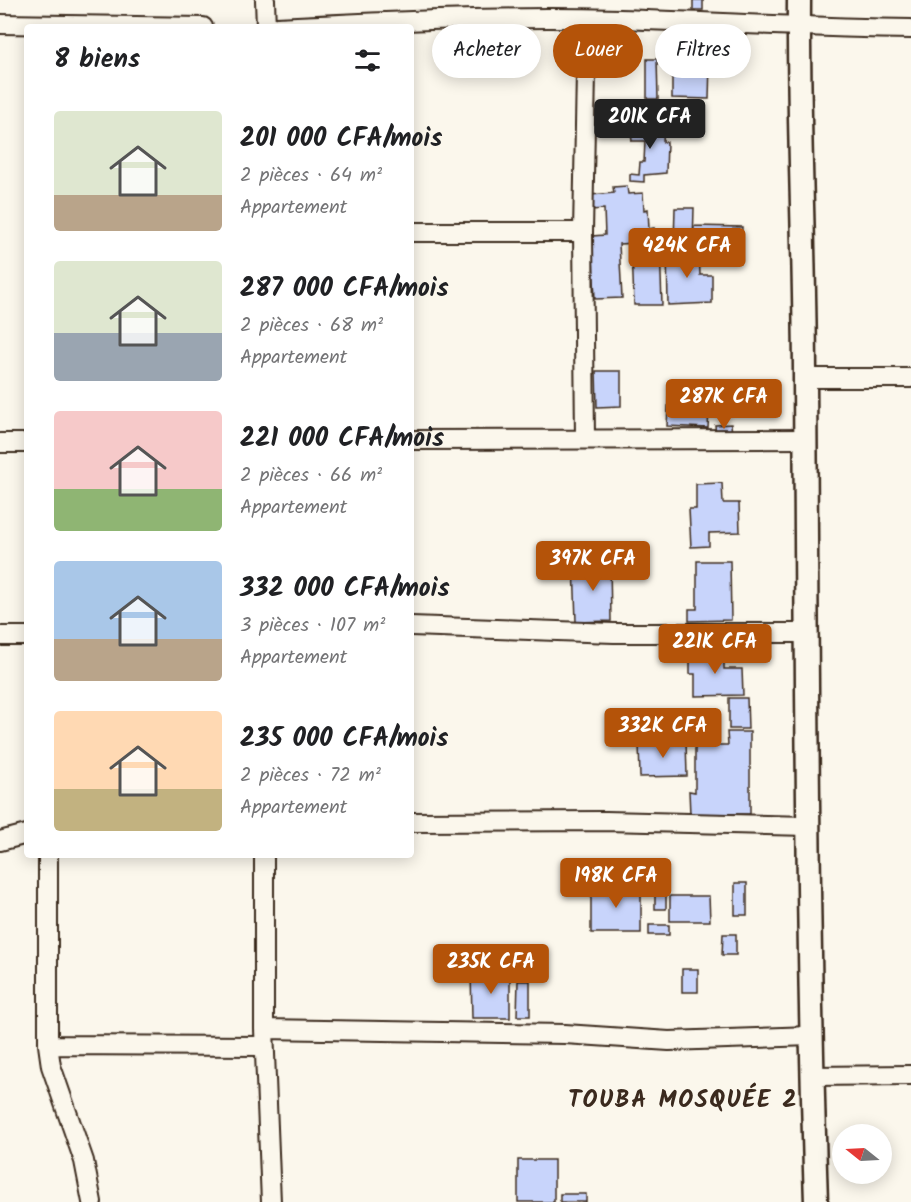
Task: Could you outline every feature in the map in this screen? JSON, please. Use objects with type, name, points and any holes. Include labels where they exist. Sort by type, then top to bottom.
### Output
[{"type":"street","points":[[265,0],[266,24]]},
{"type":"street","points":[[799,0],[805,378],[810,1036],[816,1202]]},
{"type":"street","points":[[306,24],[450,9],[587,19],[799,28],[911,29]]},
{"type":"street","points":[[585,438],[583,232],[587,19]]},
{"type":"street","points":[[0,24],[24,25]]},
{"type":"street","points":[[414,232],[583,232]]},
{"type":"street","points":[[805,378],[911,378]]},
{"type":"street","points":[[414,440],[805,439]]},
{"type":"street","points":[[0,442],[24,443]]},
{"type":"street","points":[[414,627],[614,633],[806,633]]},
{"type":"street","points":[[0,636],[24,636]]},
{"type":"street","points":[[414,822],[606,821],[809,826]]},
{"type":"street","points":[[0,841],[24,835]]},
{"type":"street","points":[[48,858],[48,1045],[51,1066],[84,1161],[92,1202]]},
{"type":"street","points":[[264,858],[264,1037],[271,1202]]},
{"type":"street","points":[[48,1045],[264,1037],[566,1034],[669,1041],[810,1036]]},
{"type":"street","points":[[812,1076],[911,1076]]},
{"type":"building","points":[[693,0],[703,0],[703,10],[693,10]]},
{"type":"building","points":[[647,59],[655,59],[658,99],[647,99]]},
{"type":"building","points":[[672,78],[710,78],[709,99],[672,98]]},
{"type":"building","points":[[646,107],[659,108],[658,119],[645,119]]},
{"type":"building","points":[[630,124],[664,124],[663,142],[667,142],[666,173],[644,175],[644,182],[630,181],[630,174],[639,175],[640,162],[644,162],[645,141],[632,141]]},
{"type":"building","points":[[627,186],[628,194],[643,193],[644,210],[648,209],[649,229],[654,228],[655,242],[619,244],[622,298],[595,299],[592,236],[605,235],[604,209],[591,210],[590,195],[614,193],[613,187]]},
{"type":"building","points":[[675,208],[694,208],[693,244],[674,244]]},
{"type":"building","points":[[694,226],[742,227],[741,245],[693,244]]},
{"type":"building","points":[[660,247],[662,305],[634,305],[632,248]]},
{"type":"building","points":[[667,249],[699,249],[700,275],[712,275],[712,303],[668,305]]},
{"type":"building","points":[[596,371],[621,371],[621,406],[597,407]]},
{"type":"building","points":[[669,389],[710,391],[708,428],[667,426]]},
{"type":"building","points":[[731,424],[732,434],[716,435],[715,425]]},
{"type":"building","points":[[722,483],[723,503],[739,503],[740,532],[709,533],[709,546],[691,547],[689,509],[696,509],[696,484]]},
{"type":"building","points":[[697,561],[730,561],[731,620],[689,621],[689,609],[697,609]]},
{"type":"building","points":[[610,562],[611,621],[576,622],[574,563]]},
{"type":"building","points":[[690,652],[724,652],[724,669],[742,669],[743,695],[695,696],[695,674],[690,674]]},
{"type":"building","points":[[729,698],[747,698],[748,729],[729,729]]},
{"type":"building","points":[[695,732],[708,733],[708,745],[728,745],[727,732],[750,732],[750,814],[690,814],[689,791],[695,792]]},
{"type":"building","points":[[686,741],[687,776],[640,777],[639,743]]},
{"type":"building","points":[[735,883],[747,883],[747,915],[735,915]]},
{"type":"building","points":[[591,885],[641,885],[641,933],[591,933]]},
{"type":"building","points":[[655,892],[666,892],[666,909],[655,909]]},
{"type":"building","points":[[670,896],[709,896],[710,921],[670,921]]},
{"type":"building","points":[[649,925],[669,925],[669,935],[649,935]]},
{"type":"building","points":[[723,934],[736,934],[736,955],[722,955]]},
{"type":"building","points":[[682,969],[698,969],[698,992],[682,992]]},
{"type":"building","points":[[471,972],[510,972],[510,1018],[472,1018]]},
{"type":"building","points":[[518,981],[530,981],[530,1016],[517,1016]]},
{"type":"building","points":[[518,1160],[554,1160],[554,1202],[518,1202]]},
{"type":"building","points":[[560,1194],[586,1194],[586,1202],[560,1202]]},
{"type":"district","name":"TOUBA MOSQUÉE 2","points":[[683,1099]]}]
